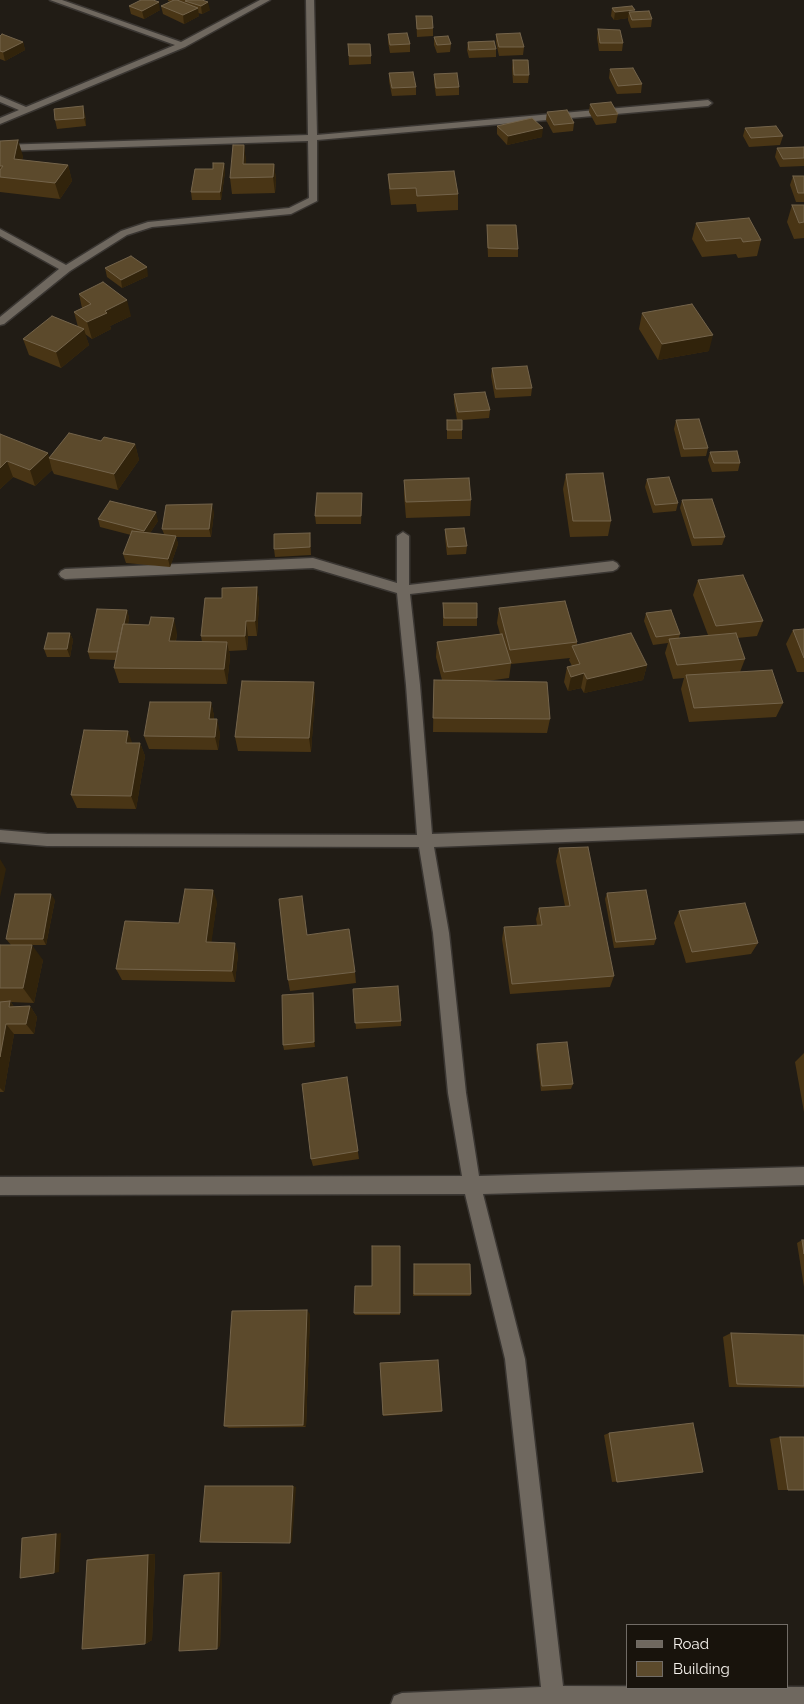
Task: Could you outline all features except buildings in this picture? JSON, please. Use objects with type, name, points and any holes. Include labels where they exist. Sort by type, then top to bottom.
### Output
[{"type":"street","points":[[54,0],[182,45]]},
{"type":"street","points":[[0,121],[24,109],[182,45],[266,0]]},
{"type":"street","points":[[0,322],[66,269],[124,233],[151,224],[291,211],[314,199],[310,0]]},
{"type":"street","points":[[0,99],[24,109]]},
{"type":"street","points":[[0,148],[312,138],[708,103]]},
{"type":"street","points":[[0,232],[66,269]]},
{"type":"street","points":[[403,536],[403,590],[414,685],[426,841],[441,933],[457,1093],[472,1185],[515,1359],[553,1700]]},
{"type":"street","points":[[65,574],[313,562],[403,590],[613,566]]},
{"type":"street","points":[[0,836],[47,840],[426,841],[804,826]]},
{"type":"street","points":[[0,1186],[472,1185],[804,1176]]},
{"type":"street","points":[[402,1704],[553,1700],[804,1698]]}]
